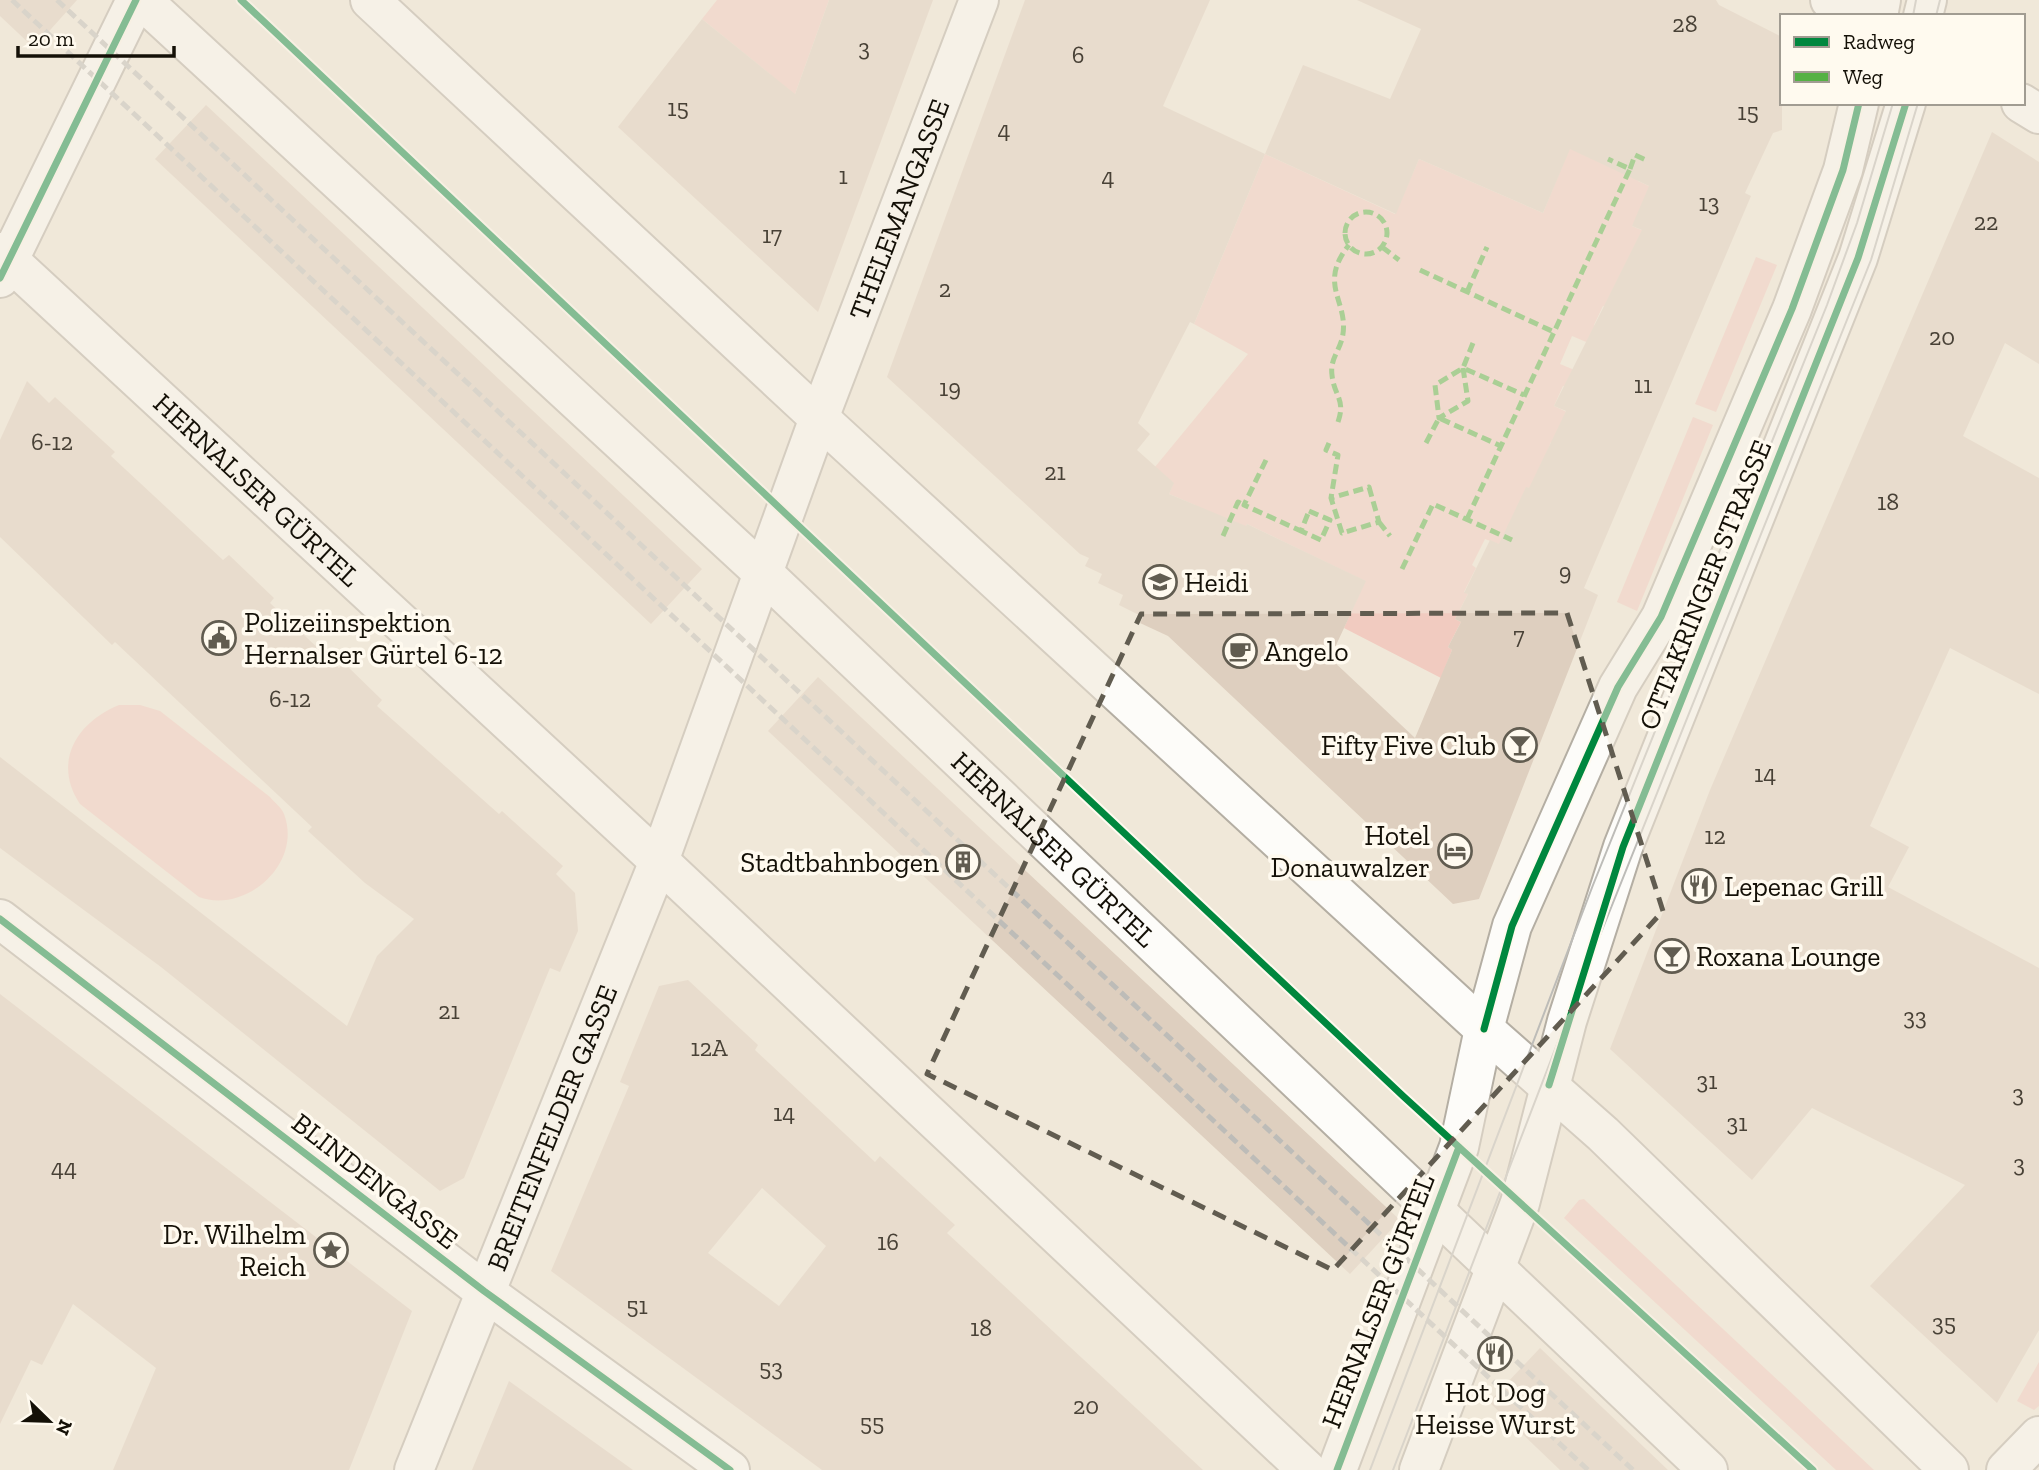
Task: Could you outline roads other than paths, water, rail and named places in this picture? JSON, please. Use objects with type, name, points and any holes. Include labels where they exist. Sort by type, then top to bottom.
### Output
[{"type":"main road","name":"HERNALSER GÜRTEL","points":[[136,0],[3,263],[659,861],[1307,1470]]},
{"type":"main road","name":"HERNALSER GÜRTEL","points":[[142,0],[763,573],[1708,1470]]},
{"type":"main road","points":[[370,0],[818,418],[1484,1029],[1549,1085],[1949,1470]]},
{"type":"main road","name":"THELEMANGASSE","points":[[818,418],[979,0]]},
{"type":"main road","points":[[1830,0],[1860,14]]},
{"type":"main road","name":"OTTAKRINGER STRASSE","points":[[1484,1029],[1512,926],[1618,687],[1661,617],[1792,309],[1843,170],[1859,105]]},
{"type":"main road","name":"OTTAKRINGER STRASSE","points":[[1549,1085],[1623,847],[1858,258],[1905,105]]},
{"type":"main road","points":[[659,861],[818,418]]},
{"type":"main road","name":"BREITENFELDER GASSE","points":[[414,1470],[659,861]]},
{"type":"main road","name":"BLINDENGASSE","points":[[0,919],[484,1291],[730,1470]]},
{"type":"main road","name":"HERNALSER GÜRTEL","points":[[1337,1470],[1458,1147],[1484,1029]]},
{"type":"main road","points":[[1419,1470],[1520,1203],[1549,1085]]},
{"type":"main road","points":[[2006,1470],[2039,1436]]},
{"type":"tram line","points":[[1913,14],[1916,0]]},
{"type":"tram line","points":[[1936,14],[1940,0]]},
{"type":"tram line","points":[[1370,1470],[1593,885],[1827,305],[1857,223],[1892,105]]},
{"type":"tram line","points":[[1393,1470],[1576,995],[1871,260],[1917,105]]},
{"type":"railway","points":[[12,0],[1588,1470]]},
{"type":"railway","points":[[57,0],[1633,1470]]},
{"type":"place","name":"Heidi","points":[[1160,582]]},
{"type":"place","name":"Polizeiinspektion Hernalser Gürtel 6-12","points":[[219,638]]},
{"type":"place","name":"Angelo","points":[[1240,651]]},
{"type":"place","name":"Fifty Five Club","points":[[1520,745]]},
{"type":"place","name":"Hotel Donauwalzer","points":[[1455,851]]},
{"type":"place","name":"Stadtbahnbogen","points":[[963,862]]},
{"type":"place","name":"Lepenac Grill","points":[[1699,886]]},
{"type":"place","name":"Roxana Lounge","points":[[1672,956]]},
{"type":"place","name":"Dr. Wilhelm Reich","points":[[331,1250]]},
{"type":"place","name":"Hot Dog Heisse Wurst","points":[[1495,1354]]}]
